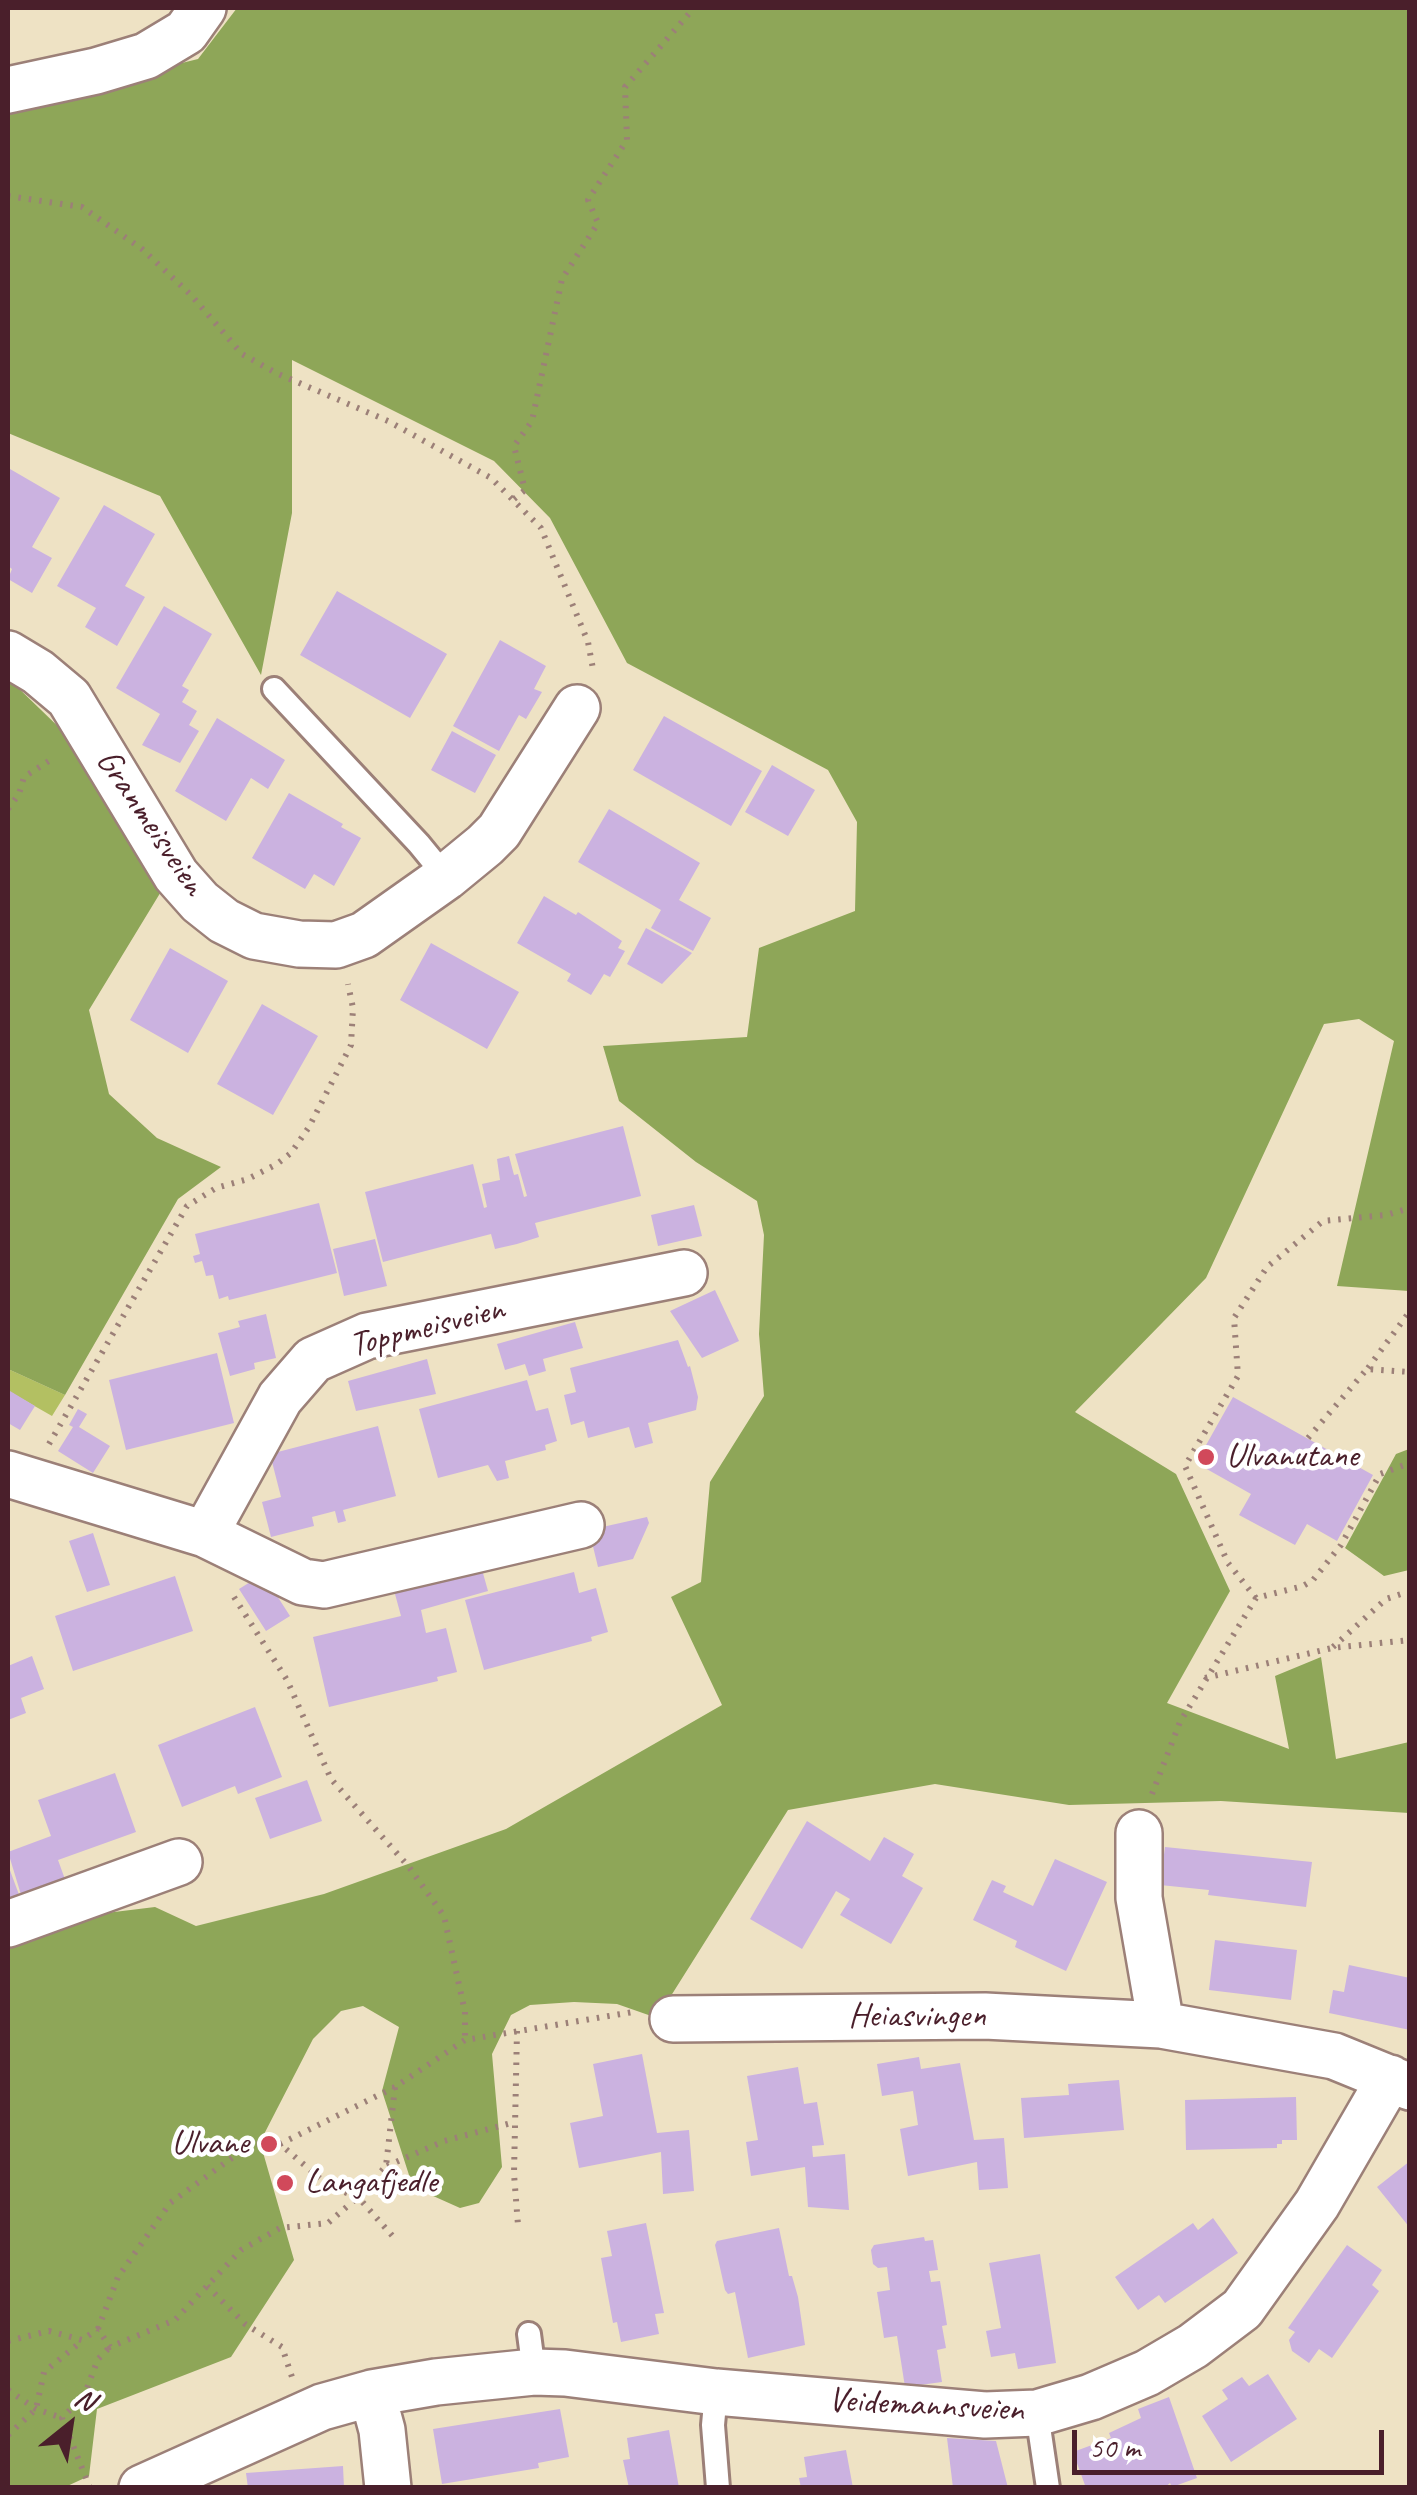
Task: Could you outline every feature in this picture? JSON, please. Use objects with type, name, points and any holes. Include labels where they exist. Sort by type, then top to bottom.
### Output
[{"type":"street","points":[[8,90],[146,56],[186,32],[204,8]]},
{"type":"street","name":"Granmeisveien","points":[[8,654],[69,698],[176,875],[200,902],[224,921],[254,936],[298,944],[336,944],[364,935],[446,877],[499,831],[577,708]]},
{"type":"street","name":"Toppmeisveien","points":[[204,1534],[280,1398],[313,1360],[367,1336],[684,1273]]},
{"type":"street","points":[[14,1490],[204,1534],[303,1582],[324,1585],[581,1525]]},
{"type":"street","points":[[1139,1833],[1139,1898],[1161,2026]]},
{"type":"street","points":[[8,1924],[179,1862]]},
{"type":"street","name":"Heiasvingen","points":[[673,2019],[986,2016],[1161,2026],[1334,2056],[1400,2082]]},
{"type":"street","name":"Veidemannsveien","points":[[142,2488],[305,2414],[372,2394],[436,2382],[532,2353],[716,2392],[955,2413],[1038,2413],[1091,2397],[1147,2373],[1194,2346],[1242,2308],[1400,2082]]},
{"type":"street","points":[[372,2394],[382,2430],[388,2488]]},
{"type":"lane","points":[[274,689],[446,877]]},
{"type":"lane","points":[[716,2392],[718,2488]]},
{"type":"lane","points":[[1038,2413],[1048,2488]]},
{"type":"path","points":[[514,499],[526,490],[514,446],[532,421],[562,279],[598,223],[588,200],[627,140],[625,88],[694,8]]},
{"type":"path","points":[[8,196],[82,207],[142,249],[191,295],[242,354],[276,373],[388,421],[491,478],[541,528],[588,642],[593,670],[577,708]]},
{"type":"path","points":[[8,809],[19,794],[24,777],[90,734]]},
{"type":"path","points":[[14,1490],[187,1206],[216,1188],[248,1179],[277,1164],[291,1153],[309,1127],[350,1045],[352,1008],[336,944]]},
{"type":"path","points":[[1256,1598],[1228,1563],[1185,1466],[1238,1376],[1234,1318],[1267,1268],[1322,1221],[1386,1216],[1410,1208]]},
{"type":"path","points":[[1308,1438],[1410,1311]]},
{"type":"path","points":[[1367,1369],[1410,1372]]},
{"type":"path","points":[[1139,1833],[1180,1722],[1256,1598],[1313,1580],[1341,1545],[1380,1474],[1410,1463]]},
{"type":"path","points":[[204,1534],[212,1562],[287,1680],[332,1780],[410,1867],[444,1916],[465,2012],[465,2040]]},
{"type":"path","points":[[1332,1648],[1386,1599],[1410,1592]]},
{"type":"path","points":[[1205,1678],[1332,1648],[1410,1640]]},
{"type":"path","points":[[8,2435],[36,2409],[44,2372],[98,2329],[118,2277],[170,2203],[251,2144],[280,2144],[394,2088],[465,2040],[628,2011],[673,2019]]},
{"type":"path","points":[[517,2031],[514,2174],[518,2224]]},
{"type":"path","points":[[386,2166],[394,2088]]},
{"type":"path","points":[[62,2418],[84,2396],[98,2359],[110,2347],[175,2320],[241,2250],[280,2228],[328,2223],[386,2166],[444,2141],[515,2122]]},
{"type":"path","points":[[280,2144],[330,2187],[358,2197],[397,2241]]},
{"type":"path","points":[[207,2286],[244,2324],[282,2347],[305,2414]]},
{"type":"path","points":[[98,2329],[110,2347]]},
{"type":"path","points":[[8,2341],[49,2331],[82,2340]]},
{"type":"path","points":[[8,2390],[36,2409],[62,2418],[90,2488]]},
{"type":"green space","points":[[237,8],[1409,8],[1409,1291],[1337,1286],[1394,1041],[1359,1019],[1324,1024],[1206,1278],[1075,1412],[1176,1474],[1230,1591],[1167,1703],[1289,1749],[1275,1676],[1321,1657],[1336,1759],[1409,1742],[1409,1813],[1221,1801],[1069,1805],[935,1784],[788,1810],[657,2018],[617,2004],[574,2002],[530,2005],[511,2015],[492,2054],[502,2167],[479,2203],[460,2208],[422,2191],[409,2175],[382,2091],[399,2027],[363,2006],[341,2011],[313,2039],[260,2142],[294,2260],[231,2357],[97,2409],[89,2476],[63,2488],[8,2487],[8,1940],[98,1914],[155,1907],[196,1926],[324,1894],[506,1829],[722,1705],[671,1597],[701,1582],[710,1482],[764,1396],[759,1334],[764,1235],[757,1201],[696,1162],[619,1101],[603,1046],[747,1037],[759,948],[855,911],[857,822],[828,770],[627,663],[550,518],[494,461],[292,360],[292,513],[261,675],[160,496],[8,433],[8,106],[198,59]]},
{"type":"green space","points":[[8,678],[71,739],[162,890],[89,1010],[109,1094],[157,1138],[221,1167],[178,1199],[65,1395],[8,1369]]},
{"type":"green space","points":[[8,1369],[65,1395],[52,1416],[10,1392],[8,1395]]},
{"type":"green space","points":[[1409,1449],[1409,1570],[1384,1576],[1345,1548],[1396,1454]]},
{"type":"building","points":[[10,469],[60,498],[32,547],[52,558],[32,593],[8,579],[12,569],[8,566]]},
{"type":"building","points":[[104,505],[155,534],[125,586],[145,597],[117,646],[85,627],[96,608],[57,586]]},
{"type":"building","points":[[337,591],[447,654],[410,718],[300,655]]},
{"type":"building","points":[[164,606],[212,634],[182,686],[189,690],[182,702],[197,711],[189,725],[199,731],[180,763],[142,745],[160,714],[116,688]]},
{"type":"building","points":[[500,640],[546,666],[534,689],[542,692],[526,719],[519,715],[499,751],[453,726]]},
{"type":"building","points":[[664,716],[762,771],[731,826],[633,770]]},
{"type":"building","points":[[217,718],[285,760],[268,789],[251,778],[226,821],[175,791]]},
{"type":"building","points":[[452,731],[496,755],[475,793],[431,770]]},
{"type":"building","points":[[772,765],[815,790],[788,836],[745,812]]},
{"type":"building","points":[[289,793],[361,838],[334,886],[314,874],[305,889],[252,858]]},
{"type":"building","points":[[609,809],[700,863],[679,900],[711,918],[693,951],[651,928],[661,910],[578,862]]},
{"type":"building","points":[[544,896],[576,915],[578,912],[622,941],[618,948],[625,951],[610,977],[604,974],[591,995],[567,981],[571,974],[517,943]]},
{"type":"building","points":[[646,928],[692,953],[662,984],[627,964]]},
{"type":"building","points":[[431,943],[519,992],[487,1049],[400,1000]]},
{"type":"building","points":[[170,948],[228,981],[188,1053],[130,1020]]},
{"type":"building","points":[[262,1004],[318,1036],[273,1115],[217,1084]]},
{"type":"building","points":[[623,1126],[641,1196],[535,1223],[539,1237],[517,1244],[495,1249],[491,1234],[383,1262],[365,1192],[473,1164],[484,1208],[487,1207],[482,1184],[500,1180],[497,1159],[509,1156],[524,1197],[527,1196],[515,1154]]},
{"type":"building","points":[[319,1203],[337,1273],[229,1300],[228,1296],[219,1299],[213,1275],[206,1276],[202,1261],[195,1263],[193,1256],[200,1254],[195,1234]]},
{"type":"building","points":[[694,1205],[702,1236],[658,1246],[651,1215]]},
{"type":"building","points":[[375,1239],[387,1286],[344,1296],[333,1249]]},
{"type":"building","points":[[715,1290],[739,1341],[702,1358],[670,1311]]},
{"type":"building","points":[[266,1314],[276,1358],[254,1363],[255,1369],[230,1376],[218,1333],[240,1327],[238,1321]]},
{"type":"building","points":[[575,1322],[583,1348],[543,1359],[546,1371],[529,1376],[525,1364],[505,1370],[497,1344]]},
{"type":"building","points":[[678,1340],[698,1397],[696,1410],[648,1423],[653,1443],[635,1448],[629,1427],[588,1438],[584,1421],[571,1425],[564,1395],[576,1392],[570,1368]]},
{"type":"building","points":[[217,1353],[234,1423],[126,1450],[109,1380]]},
{"type":"building","points":[[427,1359],[436,1394],[356,1411],[348,1381]]},
{"type":"building","points":[[527,1380],[536,1411],[548,1408],[557,1441],[545,1445],[546,1450],[505,1461],[509,1478],[497,1481],[488,1465],[438,1478],[419,1409]]},
{"type":"building","points":[[10,1391],[35,1406],[20,1430],[8,1423]]},
{"type":"building","points":[[1233,1397],[1373,1475],[1337,1541],[1307,1524],[1295,1545],[1239,1515],[1251,1494],[1196,1463]]},
{"type":"building","points":[[78,1409],[87,1414],[79,1427],[110,1446],[93,1473],[58,1451],[73,1427],[69,1425]]},
{"type":"building","points":[[378,1426],[396,1496],[343,1510],[346,1521],[338,1523],[335,1511],[312,1517],[314,1526],[271,1537],[262,1502],[281,1497],[270,1454]]},
{"type":"building","points":[[647,1517],[649,1523],[633,1559],[598,1567],[589,1530]]},
{"type":"building","points":[[93,1533],[110,1585],[87,1592],[69,1541]]},
{"type":"building","points":[[479,1559],[488,1591],[421,1610],[426,1633],[446,1628],[457,1672],[437,1677],[438,1681],[329,1707],[313,1637],[401,1616],[392,1583]]},
{"type":"building","points":[[574,1572],[579,1593],[596,1588],[608,1632],[591,1637],[592,1641],[484,1670],[465,1600]]},
{"type":"building","points":[[263,1574],[290,1616],[266,1631],[239,1589]]},
{"type":"building","points":[[175,1576],[193,1631],[73,1671],[55,1616]]},
{"type":"building","points":[[32,1656],[44,1689],[21,1698],[26,1713],[8,1720],[8,1666]]},
{"type":"building","points":[[255,1707],[282,1777],[238,1794],[235,1786],[182,1807],[158,1745]]},
{"type":"building","points":[[115,1773],[136,1832],[58,1860],[66,1882],[22,1898],[8,1852],[51,1836],[38,1800]]},
{"type":"building","points":[[307,1780],[322,1821],[270,1839],[255,1798]]},
{"type":"building","points":[[807,1821],[870,1861],[884,1837],[914,1854],[902,1876],[923,1888],[891,1944],[840,1915],[850,1899],[836,1891],[802,1949],[750,1919]]},
{"type":"building","points":[[1165,1847],[1312,1862],[1306,1907],[1160,1885]]},
{"type":"building","points":[[1055,1859],[1107,1882],[1066,1971],[1015,1947],[1017,1941],[973,1920],[992,1880],[1006,1886],[1003,1892],[1033,1906]]},
{"type":"building","points":[[8,1865],[21,1900],[8,1904]]},
{"type":"building","points":[[1215,1940],[1297,1950],[1291,2000],[1209,1990]]},
{"type":"building","points":[[1349,1965],[1410,1978],[1410,2030],[1329,2013],[1333,1990],[1344,1992]]},
{"type":"building","points":[[642,2054],[657,2133],[689,2130],[694,2191],[663,2194],[661,2152],[579,2168],[570,2123],[603,2116],[593,2064]]},
{"type":"building","points":[[919,2057],[921,2069],[960,2063],[974,2140],[1004,2138],[1008,2188],[979,2190],[977,2162],[908,2176],[900,2129],[918,2125],[913,2091],[882,2096],[877,2064]]},
{"type":"building","points":[[798,2067],[804,2104],[817,2102],[824,2145],[812,2146],[813,2157],[845,2154],[849,2210],[808,2207],[805,2167],[751,2176],[746,2142],[758,2140],[747,2076]]},
{"type":"building","points":[[1119,2080],[1124,2130],[1024,2138],[1021,2098],[1069,2095],[1068,2084]]},
{"type":"building","points":[[1296,2097],[1297,2140],[1282,2140],[1277,2148],[1186,2150],[1185,2100]]},
{"type":"building","points":[[1410,2161],[1410,2228],[1377,2187]]},
{"type":"building","points":[[1213,2218],[1238,2253],[1165,2303],[1159,2295],[1138,2310],[1115,2277],[1193,2223],[1198,2230]]},
{"type":"building","points":[[646,2223],[664,2313],[655,2314],[659,2334],[621,2342],[617,2322],[613,2323],[601,2258],[612,2256],[607,2231]]},
{"type":"building","points":[[779,2228],[789,2276],[798,2297],[805,2345],[748,2358],[735,2292],[728,2294],[725,2290],[715,2245],[717,2241]]},
{"type":"building","points":[[924,2237],[925,2241],[933,2240],[938,2270],[929,2271],[931,2282],[940,2281],[947,2325],[942,2326],[946,2348],[937,2350],[942,2382],[905,2387],[897,2336],[884,2338],[877,2292],[890,2290],[887,2267],[873,2264],[871,2250],[874,2245]]},
{"type":"building","points":[[1347,2245],[1382,2270],[1372,2285],[1379,2291],[1332,2358],[1319,2349],[1309,2363],[1292,2351],[1289,2340],[1295,2332],[1288,2328]]},
{"type":"building","points":[[1040,2254],[1056,2363],[1018,2369],[1015,2353],[991,2357],[986,2331],[1001,2328],[989,2263]]},
{"type":"building","points":[[1268,2374],[1297,2419],[1231,2462],[1202,2416],[1228,2399],[1222,2390],[1242,2377],[1249,2386]]},
{"type":"building","points":[[1169,2397],[1197,2478],[1172,2487],[1170,2483],[1164,2488],[1086,2488],[1073,2452],[1111,2438],[1109,2433],[1141,2418],[1138,2409]]},
{"type":"building","points":[[560,2409],[569,2457],[538,2463],[539,2468],[442,2484],[433,2429]]},
{"type":"building","points":[[669,2430],[679,2488],[629,2488],[623,2460],[630,2459],[627,2438]]},
{"type":"building","points":[[947,2438],[996,2441],[1008,2488],[953,2488]]},
{"type":"building","points":[[846,2450],[853,2488],[801,2488],[799,2478],[807,2477],[804,2457]]},
{"type":"building","points":[[343,2466],[344,2488],[248,2488],[246,2473]]},
{"type":"place","name":"Ulvanutane","points":[[1206,1457]]},
{"type":"place","name":"Ulvane","points":[[269,2144]]},
{"type":"place","name":"Langafjedle","points":[[285,2183]]}]
